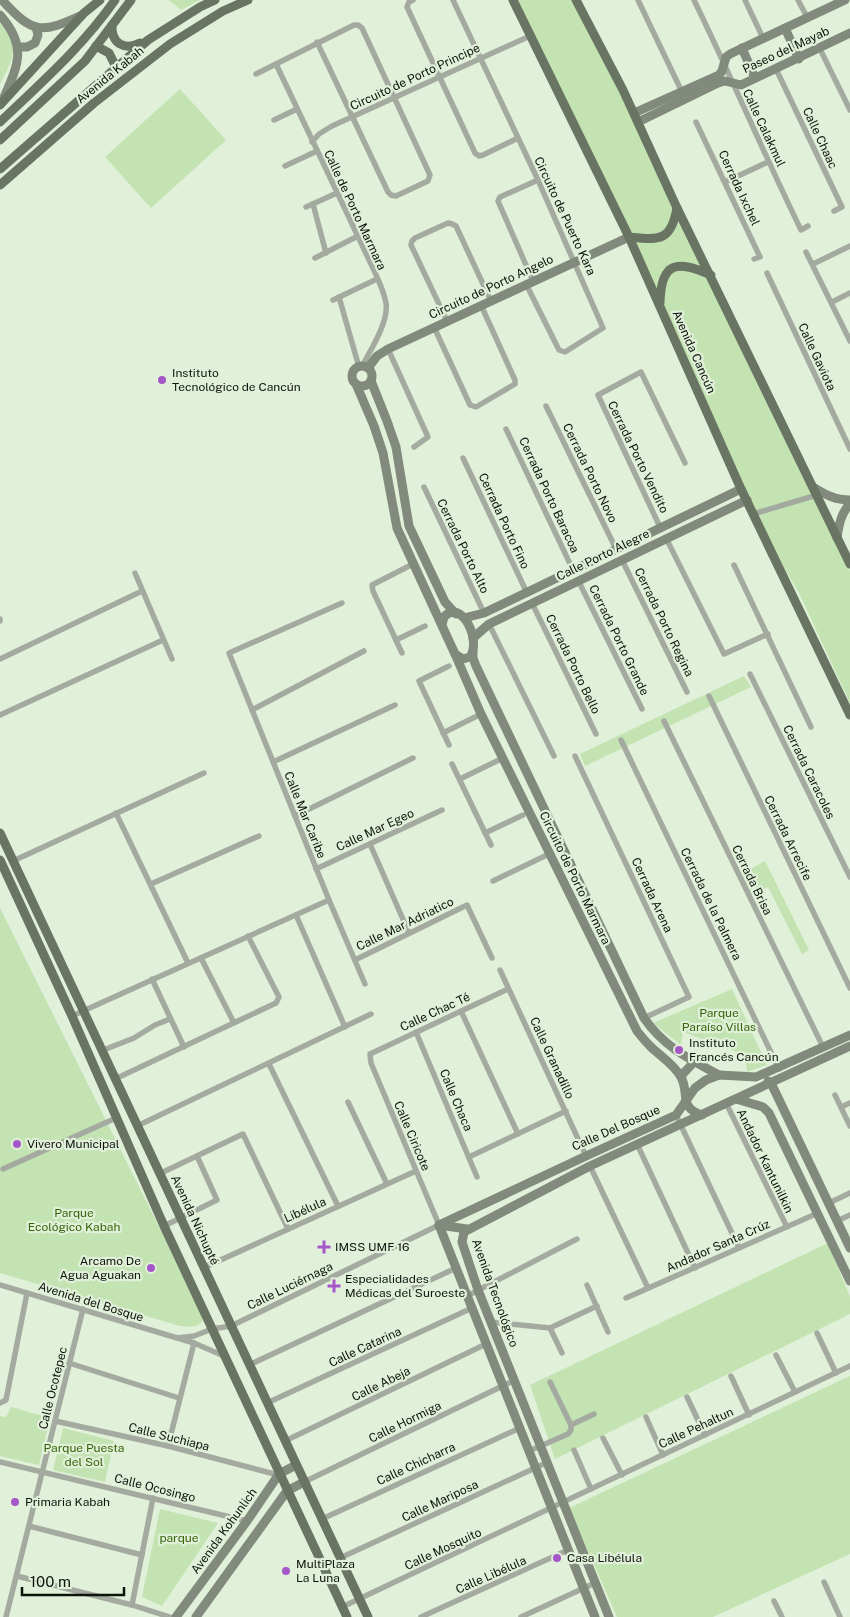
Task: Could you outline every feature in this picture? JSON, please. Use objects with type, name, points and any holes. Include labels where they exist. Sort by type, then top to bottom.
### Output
[{"type":"main road","points":[[0,105],[84,14],[100,0]]},
{"type":"main road","points":[[0,122],[55,70],[98,24],[115,0]]},
{"type":"main road","name":"Avenida Kabah","points":[[0,140],[85,60],[131,0]]},
{"type":"main road","name":"Avenida Kabah","points":[[0,169],[148,40],[215,0]]},
{"type":"main road","name":"Avenida Kabah","points":[[0,185],[94,103],[170,44],[223,11],[248,0]]},
{"type":"main road","name":"Avenida Cancún","points":[[513,0],[629,237],[746,500],[850,715]]},
{"type":"main road","points":[[576,0],[634,113],[677,208],[850,564]]},
{"type":"main road","points":[[174,24],[205,22]]},
{"type":"main road","points":[[112,24],[111,33],[114,39],[121,45],[134,47],[148,40]]},
{"type":"main road","points":[[96,46],[109,53],[116,67]]},
{"type":"main road","points":[[33,156],[45,128]]},
{"type":"main road","points":[[629,237],[652,240],[664,236],[672,226],[677,208]]},
{"type":"main road","points":[[660,305],[661,286],[664,276],[669,270],[676,266],[684,265],[711,275]]},
{"type":"main road","name":"Avenida Nichupté","points":[[0,833],[368,1617]]},
{"type":"main road","points":[[0,860],[72,1016],[164,1226],[278,1474],[347,1617]]},
{"type":"street","points":[[2,0],[18,17],[31,27],[54,27],[84,14]]},
{"type":"street","points":[[413,0],[409,2],[407,8],[475,153],[479,156],[483,155],[518,138]]},
{"type":"street","name":"Circuito de Puerto Kara","points":[[453,0],[538,180],[604,328],[565,352],[559,350],[530,283]]},
{"type":"street","points":[[638,0],[682,92]]},
{"type":"street","name":"Calle Calakmul","points":[[694,0],[801,230],[808,226]]},
{"type":"street","points":[[744,0],[762,38]]},
{"type":"street","points":[[798,0],[807,17]]},
{"type":"street","name":"Paseo del Mayab","points":[[634,113],[719,74],[722,71],[726,57],[742,48],[845,0]]},
{"type":"street","points":[[0,16],[10,27],[18,47],[16,68],[0,105]]},
{"type":"street","points":[[256,74],[318,42],[354,25],[358,25],[362,28],[394,97],[430,178],[428,181],[396,196],[388,192],[318,42]]},
{"type":"street","points":[[18,47],[27,47],[35,43],[38,35],[36,27]]},
{"type":"street","points":[[785,28],[799,58]]},
{"type":"street","name":"Paseo del Mayab","points":[[638,122],[718,83],[732,82],[742,84],[850,34]]},
{"type":"street","name":"Circuito de Porto Principe","points":[[312,142],[319,134],[332,126],[530,36]]},
{"type":"street","points":[[742,48],[755,78]]},
{"type":"street","points":[[820,49],[850,110]]},
{"type":"street","name":"Calle de Porto Marmara","points":[[276,64],[358,236],[377,278],[386,304],[384,318],[378,335],[363,367]]},
{"type":"street","name":"Calle Chaac","points":[[776,69],[842,206],[834,211]]},
{"type":"street","points":[[274,120],[297,109]]},
{"type":"street","name":"Cerrada Ixchel","points":[[696,122],[760,257],[754,260]]},
{"type":"street","points":[[285,166],[316,151]]},
{"type":"street","points":[[725,182],[768,162]]},
{"type":"street","points":[[530,283],[498,201],[500,197],[538,180]]},
{"type":"street","points":[[306,207],[337,193]]},
{"type":"street","points":[[313,204],[326,253]]},
{"type":"street","points":[[447,321],[411,246],[415,238],[448,223],[456,226],[491,301]]},
{"type":"street","points":[[315,258],[358,236]]},
{"type":"street","name":"Circuito de Porto Angelo","points":[[363,367],[388,349],[434,326],[629,237]]},
{"type":"street","points":[[812,264],[850,246]]},
{"type":"street","points":[[806,252],[850,341]]},
{"type":"street","name":"Calle Gaviota","points":[[767,273],[850,449]]},
{"type":"street","points":[[371,382],[364,386],[356,384],[352,378],[354,371],[363,367],[336,298],[377,278]]},
{"type":"street","points":[[832,302],[850,293]]},
{"type":"street","points":[[434,326],[470,405],[476,407],[515,384],[515,380],[481,305]]},
{"type":"street","points":[[388,349],[428,437],[414,447]]},
{"type":"street","name":"Circuito de Porto Marmara","points":[[363,367],[372,373],[371,382],[387,421],[400,464],[410,526],[445,602],[470,628],[473,638],[473,658],[476,666],[644,1018],[654,1033],[670,1047],[719,1075]]},
{"type":"street","name":"Cerrada Porto Vendito","points":[[660,527],[598,395],[641,372],[684,463]]},
{"type":"street","name":"Circuito de Porto Marmara","points":[[356,384],[374,426],[386,468],[397,528],[481,714],[637,1031],[681,1076]]},
{"type":"street","name":"Cerrada Porto Novo","points":[[546,406],[616,549]]},
{"type":"street","points":[[374,426],[387,421]]},
{"type":"street","name":"Cerrada Porto Baracoa","points":[[506,429],[573,570]]},
{"type":"street","name":"Cerrada Porto Fino","points":[[463,458],[527,593]]},
{"type":"street","name":"Cerrada Porto Alto","points":[[424,487],[484,613]]},
{"type":"street","name":"Calle Porto Alegre","points":[[460,616],[484,613],[741,489]]},
{"type":"street","points":[[753,514],[815,491],[838,500],[850,501],[843,512],[838,538]]},
{"type":"street","name":"Calle Porto Alegre","points":[[473,638],[489,624],[746,500]]},
{"type":"street","points":[[660,527],[724,654],[768,634]]},
{"type":"street","name":"Cerrada Porto Regina","points":[[622,560],[688,692]]},
{"type":"street","points":[[402,653],[372,585],[413,564]]},
{"type":"street","points":[[734,565],[811,727]]},
{"type":"street","points":[[573,570],[578,580]]},
{"type":"street","points":[[135,573],[172,659]]},
{"type":"street","name":"Cerrada Porto Grande","points":[[578,580],[642,709]]},
{"type":"street","points":[[0,658],[142,591]]},
{"type":"street","points":[[527,593],[532,603]]},
{"type":"street","name":"Calle Mar Caribe","points":[[342,603],[229,654],[365,984]]},
{"type":"street","name":"Cerrada Porto Bello","points":[[532,603],[596,734]]},
{"type":"street","points":[[484,613],[554,756]]},
{"type":"street","points":[[442,625],[447,614],[460,616]]},
{"type":"street","points":[[396,640],[425,626]]},
{"type":"street","points":[[0,715],[163,640]]},
{"type":"street","points":[[252,710],[364,651]]},
{"type":"street","points":[[455,654],[461,659],[466,659],[473,652]]},
{"type":"street","points":[[449,666],[419,680],[449,744]]},
{"type":"street","name":"Cerrada Caracoles","points":[[750,674],[850,877]]},
{"type":"street","name":"Cerrada Arrecife","points":[[709,696],[850,988]]},
{"type":"street","points":[[273,762],[395,705]]},
{"type":"street","points":[[443,733],[481,714]]},
{"type":"street","name":"Cerrada Brisa","points":[[664,721],[823,1047]]},
{"type":"street","name":"Cerrada de la Palmera","points":[[621,740],[783,1077]]},
{"type":"street","name":"Cerrada Arena","points":[[575,756],[689,997],[644,1018]]},
{"type":"street","points":[[295,816],[413,758]]},
{"type":"street","points":[[460,779],[503,758]]},
{"type":"street","points":[[452,764],[491,845]]},
{"type":"street","points":[[13,861],[204,773]]},
{"type":"street","name":"Calle Mar Egeo","points":[[316,869],[442,810]]},
{"type":"street","points":[[116,813],[188,963]]},
{"type":"street","points":[[485,833],[523,816]]},
{"type":"street","points":[[151,884],[259,836]]},
{"type":"street","points":[[370,844],[408,933]]},
{"type":"street","points":[[494,881],[550,854]]},
{"type":"street","points":[[72,1016],[329,900]]},
{"type":"street","name":"Calle Mar Adriatico","points":[[355,960],[467,905],[492,958]]},
{"type":"street","points":[[296,915],[345,1028]]},
{"type":"street","points":[[115,1079],[279,1000],[248,936]]},
{"type":"street","points":[[201,958],[234,1023]]},
{"type":"street","name":"Calle Granadillo","points":[[500,970],[586,1156]]},
{"type":"street","points":[[152,979],[184,1046]]},
{"type":"street","name":"Calle Chac Té","points":[[370,1054],[508,989]]},
{"type":"street","points":[[461,1011],[518,1134]]},
{"type":"street","points":[[137,1126],[371,1014]]},
{"type":"street","points":[[101,1051],[134,1038],[154,1025],[170,1018]]},
{"type":"street","name":"Calle Chaca","points":[[416,1032],[477,1177]]},
{"type":"street","points":[[756,1077],[850,1035]]},
{"type":"street","name":"Calle Del Bosque","points":[[467,1229],[590,1166],[850,1046]]},
{"type":"street","name":"Calle Ciricote","points":[[370,1054],[371,1063],[439,1225]]},
{"type":"street","points":[[694,1062],[681,1076],[686,1102],[690,1109],[702,1115]]},
{"type":"street","points":[[269,1064],[338,1206]]},
{"type":"street","points":[[719,1075],[756,1077],[771,1083],[850,1248]]},
{"type":"street","name":"Calle Del Bosque","points":[[439,1225],[676,1115],[695,1088],[706,1080],[719,1075]]},
{"type":"street","points":[[835,1095],[850,1126]]},
{"type":"street","points":[[736,1099],[763,1106],[769,1113],[850,1281]]},
{"type":"street","points":[[348,1102],[387,1184]]},
{"type":"street","name":"Andador Kantunilkin","points":[[726,1103],[787,1227]]},
{"type":"street","points":[[841,1107],[850,1103]]},
{"type":"street","points":[[469,1157],[566,1111]]},
{"type":"street","points":[[676,1115],[739,1248]]},
{"type":"street","points":[[3,1169],[116,1118]]},
{"type":"street","points":[[776,1127],[789,1120]]},
{"type":"street","points":[[159,1174],[243,1134],[288,1230]]},
{"type":"street","points":[[637,1144],[695,1268]]},
{"type":"street","points":[[164,1226],[217,1200],[197,1156]]},
{"type":"street","points":[[590,1166],[648,1288]]},
{"type":"street","name":"Libélula","points":[[203,1268],[416,1172]]},
{"type":"street","points":[[829,1203],[850,1193]]},
{"type":"street","name":"Andador Santa Crúz","points":[[626,1298],[818,1213]]},
{"type":"street","points":[[837,1221],[850,1215]]},
{"type":"street","name":"Avenida Tecnológico","points":[[467,1229],[439,1225],[595,1617]]},
{"type":"street","name":"Calle Luciérnaga","points":[[231,1326],[439,1225]]},
{"type":"street","name":"Avenida Tecnológico","points":[[467,1229],[462,1235],[462,1242],[478,1290],[609,1617]]},
{"type":"street","points":[[467,1296],[577,1240]]},
{"type":"street","points":[[249,1365],[456,1268]]},
{"type":"street","points":[[587,1284],[608,1332]]},
{"type":"street","name":"Avenida del Bosque","points":[[0,1285],[194,1343],[225,1356]]},
{"type":"street","points":[[0,1402],[6,1400],[27,1293]]},
{"type":"street","points":[[491,1322],[550,1328],[597,1306]]},
{"type":"street","name":"Calle Catarina","points":[[267,1403],[472,1308]]},
{"type":"street","name":"Calle Ocotepec","points":[[6,1617],[83,1309]]},
{"type":"street","name":"Avenida del Bosque","points":[[176,1338],[194,1336],[212,1329],[231,1326]]},
{"type":"street","points":[[550,1328],[562,1353]]},
{"type":"street","points":[[817,1333],[836,1373]]},
{"type":"street","points":[[168,1446],[194,1343]]},
{"type":"street","name":"Calle Abeja","points":[[285,1441],[486,1344]]},
{"type":"street","points":[[776,1355],[795,1392]]},
{"type":"street","points":[[69,1363],[179,1398]]},
{"type":"street","name":"Calle Pehaltun","points":[[552,1509],[850,1366]]},
{"type":"street","points":[[731,1376],[748,1415]]},
{"type":"street","name":"Calle Hormiga","points":[[304,1482],[515,1380]]},
{"type":"street","points":[[529,1451],[568,1434],[571,1430],[571,1425],[550,1382]]},
{"type":"street","points":[[687,1396],[705,1435]]},
{"type":"street","points":[[571,1425],[594,1414]]},
{"type":"street","points":[[646,1417],[663,1455]]},
{"type":"street","name":"Calle Suchiapa","points":[[55,1421],[168,1446],[278,1474]]},
{"type":"street","name":"Calle Chicharra","points":[[322,1519],[520,1428]]},
{"type":"street","points":[[603,1438],[622,1475]]},
{"type":"street","points":[[574,1450],[591,1490]]},
{"type":"street","name":"Calle Ocosingo","points":[[0,1462],[247,1521]]},
{"type":"street","name":"Calle Mariposa","points":[[340,1558],[548,1462]]},
{"type":"street","name":"Avenida Kohunlich","points":[[176,1617],[247,1521],[278,1474],[296,1465]]},
{"type":"street","points":[[196,1617],[287,1491],[304,1482]]},
{"type":"street","points":[[132,1605],[153,1498]]},
{"type":"street","name":"Calle Mosquito","points":[[342,1607],[552,1509]]},
{"type":"street","points":[[29,1526],[142,1555]]},
{"type":"street","name":"Calle Libélula","points":[[421,1617],[568,1550]]},
{"type":"street","points":[[16,1576],[132,1605],[170,1617]]},
{"type":"street","points":[[521,1617],[595,1582]]},
{"type":"street","points":[[824,1582],[840,1617]]},
{"type":"street","points":[[199,1586],[212,1595]]},
{"type":"street","points":[[774,1601],[782,1617]]},
{"type":"green space","points":[[169,0],[200,0],[181,10]]},
{"type":"green space","points":[[514,0],[572,0],[623,90],[826,514],[850,568],[850,703],[799,593],[753,514]]},
{"type":"green space","points":[[0,23],[11,39],[13,53],[0,84]]},
{"type":"green space","points":[[180,89],[226,140],[151,208],[105,157]]},
{"type":"green space","points":[[744,676],[751,687],[585,766],[580,754]]},
{"type":"green space","points":[[765,861],[809,950],[802,954],[768,887],[751,896],[742,874]]},
{"type":"green space","name":"Parque Ecológico Kabah","points":[[0,908],[197,1303],[202,1315],[202,1322],[197,1326],[180,1326],[0,1273]]},
{"type":"green space","name":"Parque Paraíso Villas","points":[[732,989],[767,1065],[747,1072],[745,1055],[683,1032],[681,1045],[653,1023]]},
{"type":"green space","points":[[828,1243],[850,1297],[850,1314],[555,1459],[530,1385]]},
{"type":"green space","points":[[850,1376],[850,1554],[713,1617],[617,1617],[569,1508]]},
{"type":"green space","points":[[11,1407],[50,1418],[39,1465],[0,1456],[0,1416],[6,1417]]},
{"type":"green space","name":"Parque Puesta del Sol","points":[[63,1428],[114,1441],[105,1482],[53,1470]]},
{"type":"green space","name":"parque","points":[[160,1509],[218,1523],[162,1606],[142,1597]]},
{"type":"place","name":"Instituto Tecnológico de Cancún","points":[[162,380]]},
{"type":"place","name":"Instituto Francés Cancún","points":[[679,1050]]},
{"type":"place","name":"Vivero Municipal","points":[[17,1144]]},
{"type":"place","name":"IMSS UMF 16","points":[[324,1247]]},
{"type":"place","name":"Arcamo De Agua Aguakan","points":[[151,1268]]},
{"type":"place","name":"Especialidades Médicas del Suroeste","points":[[334,1286]]},
{"type":"place","name":"Primaria Kabah","points":[[15,1502]]},
{"type":"place","name":"Casa Libélula","points":[[557,1558]]},
{"type":"place","name":"MultiPlaza La Luna","points":[[286,1571]]}]
